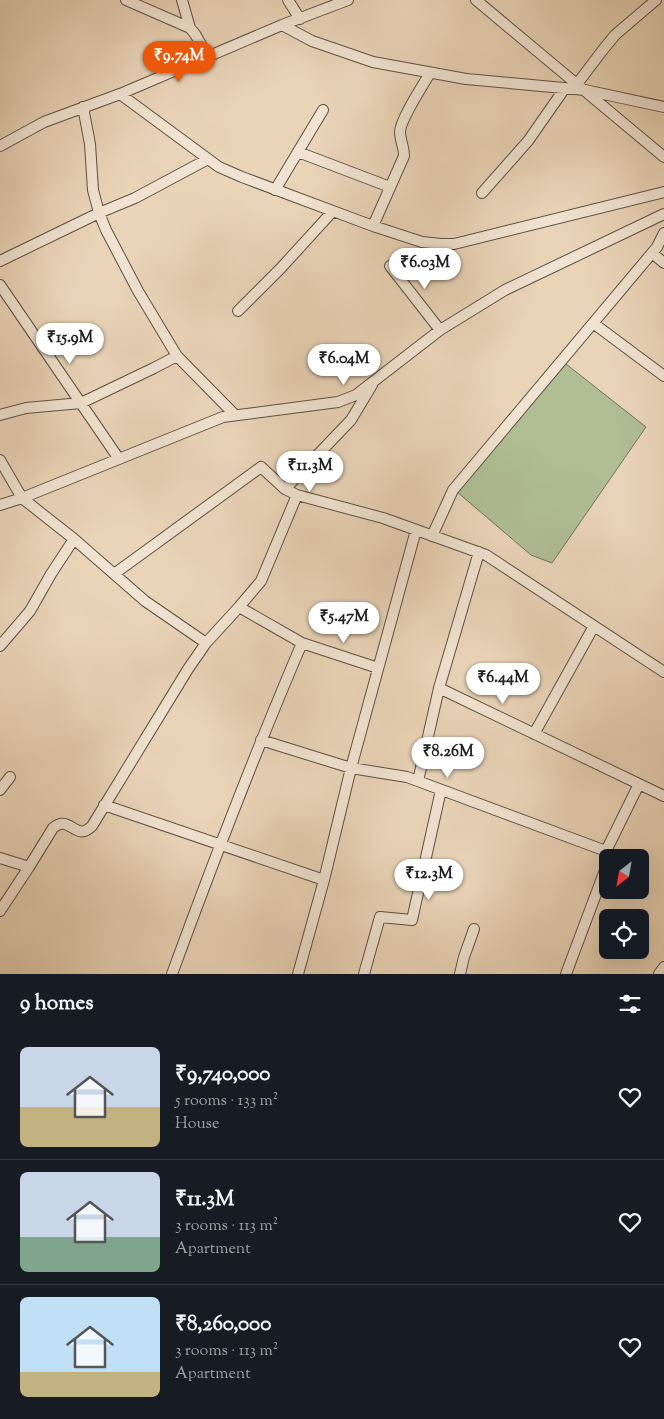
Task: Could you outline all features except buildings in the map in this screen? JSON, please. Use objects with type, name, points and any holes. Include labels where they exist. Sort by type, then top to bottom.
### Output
[{"type":"street","points":[[126,0],[190,28]]},
{"type":"street","points":[[182,0],[190,28],[208,57]]},
{"type":"street","points":[[288,0],[300,19]]},
{"type":"street","points":[[0,146],[44,122],[120,94],[282,25],[348,0]]},
{"type":"street","points":[[476,0],[664,157]]},
{"type":"street","points":[[581,87],[602,51],[615,36],[656,0]]},
{"type":"street","points":[[282,25],[312,42],[373,62],[466,80],[565,88],[581,87],[664,107]]},
{"type":"street","points":[[373,226],[404,156],[400,129],[408,110],[430,73]]},
{"type":"street","points":[[482,193],[528,141],[565,88]]},
{"type":"street","points":[[120,94],[219,167],[275,190],[422,242],[454,244],[664,192]]},
{"type":"street","points":[[83,107],[90,144],[93,190],[106,230],[138,291],[177,356],[235,414]]},
{"type":"street","points":[[275,190],[323,110]]},
{"type":"street","points":[[298,152],[390,187]]},
{"type":"street","points":[[0,261],[99,213],[135,198],[208,158]]},
{"type":"street","points":[[238,311],[281,268],[333,211]]},
{"type":"street","points":[[0,504],[22,498],[223,417],[338,402],[356,395],[440,330],[505,290],[664,214]]},
{"type":"street","points":[[432,536],[453,490],[657,247],[664,233]]},
{"type":"street","points":[[652,253],[664,262]]},
{"type":"street","points":[[390,266],[440,330]]},
{"type":"street","points":[[0,285],[119,459]]},
{"type":"street","points":[[593,323],[664,376]]},
{"type":"street","points":[[0,415],[26,408],[81,403],[177,356]]},
{"type":"street","points":[[286,489],[351,420],[375,380]]},
{"type":"street","points":[[0,460],[22,498],[74,539],[144,601],[206,643]]},
{"type":"street","points":[[114,574],[261,467],[286,489],[298,495],[383,518],[486,555],[664,672]]},
{"type":"street","points":[[0,911],[58,823],[65,823],[81,832],[87,831],[92,826],[188,669],[206,643],[261,581],[298,495]]},
{"type":"street","points":[[298,974],[324,880],[351,768],[416,530]]},
{"type":"street","points":[[1,642],[30,612],[51,574],[74,539]]},
{"type":"street","points":[[418,781],[439,688],[478,552]]},
{"type":"street","points":[[239,606],[302,643],[378,668]]},
{"type":"street","points":[[534,734],[594,626]]},
{"type":"street","points":[[172,974],[261,740],[302,643]]},
{"type":"street","points":[[439,688],[664,796]]},
{"type":"street","points":[[261,740],[351,768],[407,777],[599,851]]},
{"type":"street","points":[[0,790],[10,777]]},
{"type":"street","points":[[609,849],[639,784]]},
{"type":"street","points":[[364,974],[380,917],[412,920],[441,790]]},
{"type":"street","points":[[104,805],[324,880]]},
{"type":"street","points":[[0,858],[29,868]]},
{"type":"street","points":[[566,974],[599,886]]},
{"type":"street","points":[[460,974],[474,929]]},
{"type":"street","points":[[659,974],[664,967]]},
{"type":"green space","points":[[566,364],[646,427],[552,563],[531,555],[456,491]]}]
